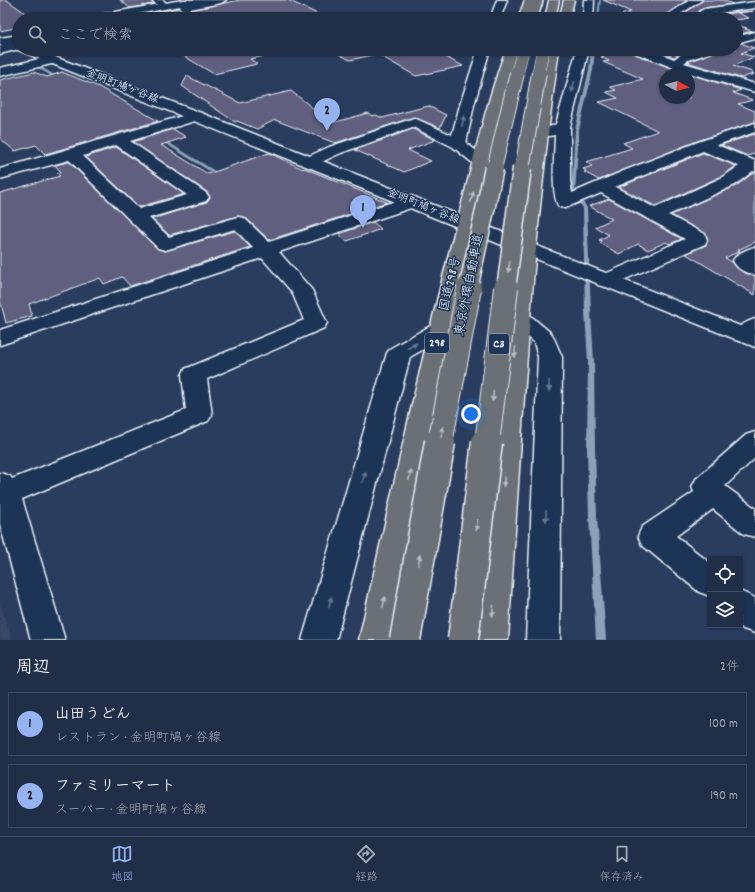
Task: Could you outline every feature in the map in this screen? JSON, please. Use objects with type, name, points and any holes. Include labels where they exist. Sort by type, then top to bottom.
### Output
[{"type":"highway","points":[[518,12],[522,0]]},
{"type":"highway","points":[[526,12],[530,0]]},
{"type":"highway","points":[[534,12],[538,0]]},
{"type":"highway","points":[[551,12],[554,0]]},
{"type":"highway","points":[[560,12],[563,0]]},
{"type":"highway","points":[[566,12],[569,0]]},
{"type":"highway","name":"国道298号","points":[[376,640],[440,330],[465,224],[509,56]]},
{"type":"highway","name":"東京外環自動車道","points":[[405,640],[472,272],[503,122],[521,56]]},
{"type":"highway","name":"C3","points":[[463,640],[507,277],[524,154],[549,56]]},
{"type":"highway","points":[[491,640],[518,317],[550,56]]},
{"type":"street","points":[[123,12],[161,3],[199,0]]},
{"type":"street","points":[[157,12],[221,0]]},
{"type":"street","points":[[498,12],[502,0]]},
{"type":"street","points":[[588,12],[589,0]]},
{"type":"street","points":[[677,12],[697,0]]},
{"type":"street","points":[[686,6],[704,12],[755,5]]},
{"type":"street","points":[[743,38],[755,35]]},
{"type":"street","points":[[0,42],[12,36]]},
{"type":"street","points":[[0,42],[12,44]]},
{"type":"street","name":"金明町鳩ヶ谷線","points":[[43,56],[526,249],[751,334]]},
{"type":"street","points":[[458,144],[467,105],[482,56]]},
{"type":"street","points":[[581,56],[563,127],[562,180],[565,204],[703,145],[755,128]]},
{"type":"street","points":[[658,56],[675,64],[755,88]]},
{"type":"street","points":[[675,64],[687,56]]},
{"type":"street","points":[[0,72],[52,60]]},
{"type":"street","points":[[742,83],[755,79]]},
{"type":"street","points":[[0,174],[72,154],[196,116]]},
{"type":"street","points":[[309,162],[335,150],[414,122],[458,144],[481,162]]},
{"type":"street","points":[[539,136],[563,127]]},
{"type":"street","points":[[119,140],[200,197],[136,216]]},
{"type":"street","points":[[703,145],[753,166]]},
{"type":"street","points":[[48,640],[3,488],[199,415],[194,375],[316,323],[302,290],[238,222],[165,244],[72,154]]},
{"type":"street","points":[[655,214],[729,182],[753,166]]},
{"type":"street","points":[[603,187],[698,238],[698,240],[605,280]]},
{"type":"street","points":[[0,338],[265,249],[411,202]]},
{"type":"street","points":[[755,253],[743,260],[744,263],[755,269]]},
{"type":"street","points":[[518,317],[544,339],[550,357],[543,640]]},
{"type":"street","points":[[319,640],[399,353],[440,330]]},
{"type":"street","points":[[755,442],[706,486],[755,525]]},
{"type":"street","points":[[707,580],[653,536],[714,493]]},
{"type":"street","points":[[743,608],[755,618]]},
{"type":"shaded area","points":[[0,604],[12,640],[0,640]]},
{"type":"building","points":[[0,0],[7,0],[24,12],[12,12],[12,29],[0,31]]},
{"type":"building","points":[[120,0],[150,0],[153,4],[130,8]]},
{"type":"building","points":[[240,0],[288,0],[313,12],[157,12],[179,8],[185,11]]},
{"type":"building","points":[[603,0],[687,0],[670,12],[631,12]]},
{"type":"building","points":[[703,0],[722,0],[733,4],[703,8],[698,11],[699,12],[686,12]]},
{"type":"building","points":[[743,15],[749,18],[743,19]]},
{"type":"building","points":[[743,27],[747,28],[745,29],[753,31],[743,33]]},
{"type":"building","points":[[743,44],[754,48],[743,52]]},
{"type":"building","points":[[743,54],[754,57],[733,66],[753,72],[751,73],[754,74],[741,78],[687,62],[704,56],[743,56]]},
{"type":"building","points":[[184,56],[265,56],[250,59],[257,64],[214,74]]},
{"type":"building","points":[[342,56],[368,56],[350,60]]},
{"type":"building","points":[[381,56],[444,56],[463,66],[416,76]]},
{"type":"building","points":[[640,56],[671,68],[659,68],[659,104],[695,104],[695,76],[741,90],[733,93],[753,100],[738,104],[755,111],[755,122],[697,141],[599,180],[584,172],[586,171],[583,169],[592,166],[586,162],[632,148],[623,143],[658,131],[599,102],[618,98],[606,92],[616,90],[610,87],[643,79],[603,62],[609,61],[601,57]]},
{"type":"building","points":[[34,72],[47,77],[62,72],[99,87],[158,121],[45,154],[36,145],[15,151],[0,139],[0,80]]},
{"type":"building","points":[[187,76],[240,103],[291,91],[332,123],[368,113],[372,116],[376,115],[382,118],[428,106],[446,115],[440,128],[414,117],[335,143],[275,120],[257,129],[237,121],[235,122],[182,86]]},
{"type":"building","points":[[173,129],[186,137],[161,145],[208,174],[269,153],[303,169],[304,168],[387,202],[269,240],[245,217],[238,216],[169,235],[152,219],[206,202],[210,197],[207,192],[133,142]]},
{"type":"building","points":[[413,129],[435,140],[408,150],[431,161],[404,172],[355,150]]},
{"type":"building","points":[[755,134],[755,153],[748,156],[721,145]]},
{"type":"building","points":[[116,147],[184,194],[139,207],[86,157]]},
{"type":"building","points":[[703,153],[736,166],[722,176],[655,206],[619,187]]},
{"type":"building","points":[[69,162],[158,249],[165,251],[235,231],[250,247],[130,286],[122,277],[104,284],[100,278],[29,304],[32,316],[6,323],[0,300],[0,193],[60,176],[57,173],[61,172],[55,165]]},
{"type":"building","points":[[755,173],[755,242],[725,258],[732,262],[741,271],[755,276],[755,295],[686,254],[706,245],[708,240],[706,234],[671,215],[736,186]]},
{"type":"building","points":[[609,199],[682,239],[669,244],[666,242],[648,250],[638,244],[619,254],[600,243],[602,241],[599,240],[609,235],[595,227],[612,219],[589,206]]},
{"type":"building","points":[[373,222],[381,229],[347,241],[339,234]]},
{"type":"waterway","points":[[599,12],[600,0]]},
{"type":"waterway","points":[[573,194],[577,130],[591,70],[592,56]]},
{"type":"waterway","points":[[37,66],[59,79]]},
{"type":"waterway","points":[[133,122],[221,176]]},
{"type":"waterway","points":[[582,204],[585,208],[591,362],[593,517],[601,640]]},
{"type":"place","name":"ファミリーマート","points":[[327,131]]},
{"type":"place","name":"山田うどん","points":[[363,228]]}]
